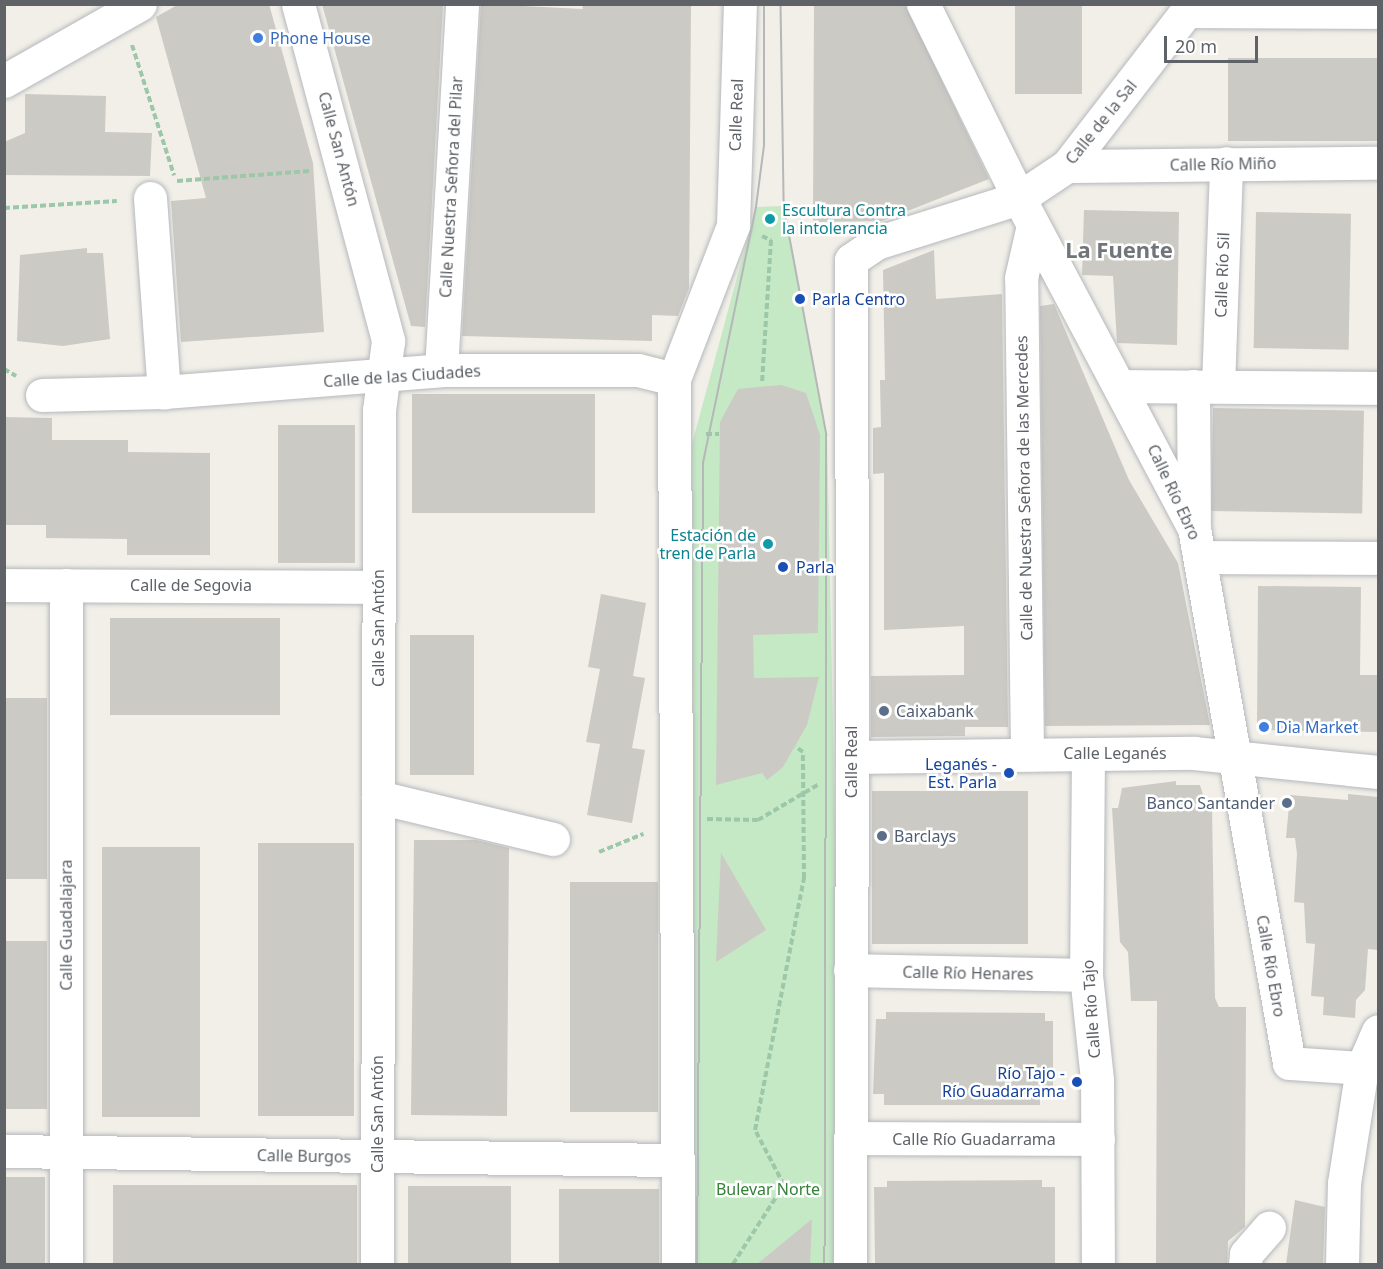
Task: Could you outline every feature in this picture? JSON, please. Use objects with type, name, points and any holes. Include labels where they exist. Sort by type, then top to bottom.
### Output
[{"type":"street","name":"Calle San Antón","points":[[298,4],[387,341],[382,377],[378,587],[377,1264]]},
{"type":"street","name":"Calle Nuestra Señora del Pilar","points":[[441,370],[462,4]]},
{"type":"street","name":"Calle Real","points":[[674,380],[733,225],[740,4]]},
{"type":"street","name":"Calle Río Ebro","points":[[923,4],[1026,212],[1122,386],[1198,543],[1233,756],[1289,1063],[1362,1068]]},
{"type":"street","name":"Calle de la Sal","points":[[851,260],[876,243],[1026,212],[1067,166],[1191,8]]},
{"type":"street","points":[[1191,8],[1378,12]]},
{"type":"street","points":[[4,81],[131,10]]},
{"type":"street","name":"Calle Río Sil","points":[[1198,543],[1206,386],[1226,164]]},
{"type":"street","name":"Calle Río Miño","points":[[1067,166],[1378,164]]},
{"type":"street","points":[[163,190],[164,392]]},
{"type":"street","name":"Calle de Nuestra Señora de las Mercedes","points":[[1026,212],[1022,278],[1027,752]]},
{"type":"street","name":"Calle Real","points":[[850,1264],[851,260]]},
{"type":"street","name":"Calle de las Ciudades","points":[[42,395],[164,392],[382,377],[441,370],[638,370],[674,380]]},
{"type":"street","points":[[674,380],[678,1264]]},
{"type":"street","points":[[1122,386],[1378,388]]},
{"type":"street","points":[[1198,543],[1378,558]]},
{"type":"street","name":"Calle de Segovia","points":[[4,585],[378,587]]},
{"type":"street","name":"Calle Guadalajara","points":[[66,585],[66,1264]]},
{"type":"street","name":"Calle Leganés","points":[[852,757],[1027,752],[1233,756],[1378,772]]},
{"type":"street","name":"Calle Río Tajo","points":[[1088,754],[1086,975],[1098,1139],[1098,1264]]},
{"type":"street","points":[[378,797],[553,839]]},
{"type":"street","name":"Calle Río Henares","points":[[850,970],[1086,975]]},
{"type":"street","points":[[1342,1264],[1344,1183],[1362,1068],[1378,1031]]},
{"type":"street","name":"Calle Río Guadarrama","points":[[850,1138],[1098,1139]]},
{"type":"street","name":"Calle Burgos","points":[[4,1151],[676,1160]]},
{"type":"street","points":[[1245,1264],[1246,1254],[1269,1228]]},
{"type":"path","points":[[131,10],[163,190]]},
{"type":"path","points":[[733,225],[771,240],[762,384]]},
{"type":"path","points":[[733,1264],[784,1185],[755,1130],[804,878],[803,752],[796,747]]},
{"type":"path","points":[[599,852],[677,820],[758,820],[803,796],[852,757]]},
{"type":"green space","name":"Bulevar Norte","points":[[784,206],[827,435],[844,1264],[694,1264],[692,444],[756,207]]},
{"type":"building","points":[[179,4],[269,4],[313,163],[324,332],[181,342],[171,201],[206,198],[156,17]]},
{"type":"building","points":[[322,4],[443,4],[425,327],[411,326]]},
{"type":"building","points":[[481,4],[583,9],[582,4],[691,4],[689,288],[678,316],[652,315],[652,341],[462,336]]},
{"type":"building","points":[[814,4],[905,4],[989,179],[882,221],[813,222]]},
{"type":"building","points":[[1015,4],[1082,4],[1082,94],[1015,94]]},
{"type":"building","points":[[1228,58],[1378,58],[1378,141],[1228,141]]},
{"type":"building","points":[[25,94],[106,96],[105,132],[152,133],[150,176],[4,175],[4,142],[25,133]]},
{"type":"building","points":[[1084,210],[1179,212],[1177,345],[1117,343],[1113,276],[1082,275]]},
{"type":"building","points":[[1256,212],[1351,214],[1349,350],[1254,348]]},
{"type":"building","points":[[87,248],[87,253],[103,253],[110,339],[63,346],[17,341],[20,255]]},
{"type":"building","points":[[934,250],[936,299],[1002,294],[1008,727],[965,727],[965,736],[871,737],[871,676],[964,675],[964,626],[884,630],[884,473],[873,474],[873,428],[881,427],[880,380],[885,380],[883,270]]},
{"type":"building","points":[[1054,304],[1129,480],[1178,563],[1210,725],[1045,726],[1040,306]]},
{"type":"building","name":"Estación de tren de Parla","points":[[781,385],[806,393],[820,435],[818,633],[753,635],[754,678],[819,677],[807,725],[783,767],[767,780],[762,773],[716,785],[720,422],[738,389]]},
{"type":"building","points":[[412,394],[595,394],[595,513],[412,513]]},
{"type":"building","points":[[1213,408],[1364,411],[1362,514],[1211,511]]},
{"type":"building","points":[[4,417],[52,418],[52,440],[128,440],[128,452],[210,453],[210,555],[127,555],[127,539],[46,538],[46,525],[4,525]]},
{"type":"building","points":[[278,425],[355,425],[355,563],[278,563]]},
{"type":"building","points":[[1258,586],[1361,587],[1360,675],[1378,675],[1378,732],[1257,730]]},
{"type":"building","points":[[601,594],[646,603],[633,676],[645,678],[632,748],[645,750],[632,823],[587,815],[600,744],[586,742],[600,669],[588,667]]},
{"type":"building","points":[[110,618],[280,618],[280,715],[110,715]]},
{"type":"building","points":[[410,635],[474,635],[474,775],[410,775]]},
{"type":"building","points":[[4,698],[47,698],[47,879],[4,879]]},
{"type":"building","points":[[1176,781],[1176,785],[1200,785],[1206,805],[1212,805],[1215,998],[1219,1007],[1246,1007],[1245,1227],[1228,1241],[1227,1264],[1156,1264],[1157,1001],[1131,1001],[1128,952],[1120,942],[1112,808],[1118,808],[1122,788]]},
{"type":"building","points":[[872,791],[1028,791],[1028,944],[872,944]]},
{"type":"building","points":[[1348,794],[1378,797],[1378,950],[1368,949],[1365,990],[1356,1000],[1355,1018],[1323,1015],[1324,997],[1311,996],[1315,944],[1306,943],[1304,903],[1294,902],[1297,854],[1295,838],[1286,838],[1290,795],[1348,800]]},
{"type":"building","points":[[414,840],[476,840],[509,848],[507,1116],[411,1115]]},
{"type":"building","points":[[258,843],[354,843],[354,1116],[258,1116]]},
{"type":"building","points":[[102,847],[200,847],[200,1117],[102,1117]]},
{"type":"building","points":[[721,853],[766,930],[716,962]]},
{"type":"building","points":[[570,882],[658,882],[658,1112],[570,1112]]},
{"type":"building","points":[[4,941],[47,941],[47,1109],[4,1109]]},
{"type":"building","points":[[886,1012],[1045,1013],[1045,1021],[1053,1021],[1053,1094],[1040,1095],[1040,1105],[884,1105],[884,1094],[873,1094],[876,1019],[886,1019]]},
{"type":"building","points":[[4,1177],[45,1177],[45,1264],[4,1264]]},
{"type":"building","points":[[1042,1180],[1042,1187],[1055,1187],[1055,1264],[875,1264],[874,1187],[887,1187],[887,1181]]},
{"type":"building","points":[[113,1185],[357,1185],[357,1264],[113,1264]]},
{"type":"building","points":[[408,1186],[511,1186],[511,1264],[408,1264]]},
{"type":"building","points":[[559,1189],[659,1189],[659,1264],[559,1264]]},
{"type":"building","points":[[1295,1200],[1325,1207],[1323,1264],[1286,1264]]},
{"type":"building","points":[[812,1219],[810,1264],[757,1264]]},
{"type":"tram line","points":[[697,1264],[703,463],[756,207],[764,145],[764,4]]},
{"type":"tram line","points":[[781,4],[784,206],[827,435],[825,1264]]},
{"type":"place","name":"Phone House","points":[[258,38]]},
{"type":"place","name":"Escultura Contra la intolerancia","points":[[770,219]]},
{"type":"place","name":"Parla Centro","points":[[800,299]]},
{"type":"place","name":"Estación de tren de Parla","points":[[768,544]]},
{"type":"place","name":"Parla","points":[[783,567]]},
{"type":"place","name":"Caixabank","points":[[884,711]]},
{"type":"place","name":"Dia Market","points":[[1264,727]]},
{"type":"place","name":"Leganés - Est. Parla","points":[[1009,773]]},
{"type":"place","name":"Banco Santander","points":[[1287,803]]},
{"type":"place","name":"Barclays","points":[[882,836]]},
{"type":"place","name":"Río Tajo - Río Guadarrama","points":[[1077,1082]]},
{"type":"district","name":"La Fuente","points":[[1119,250]]}]
